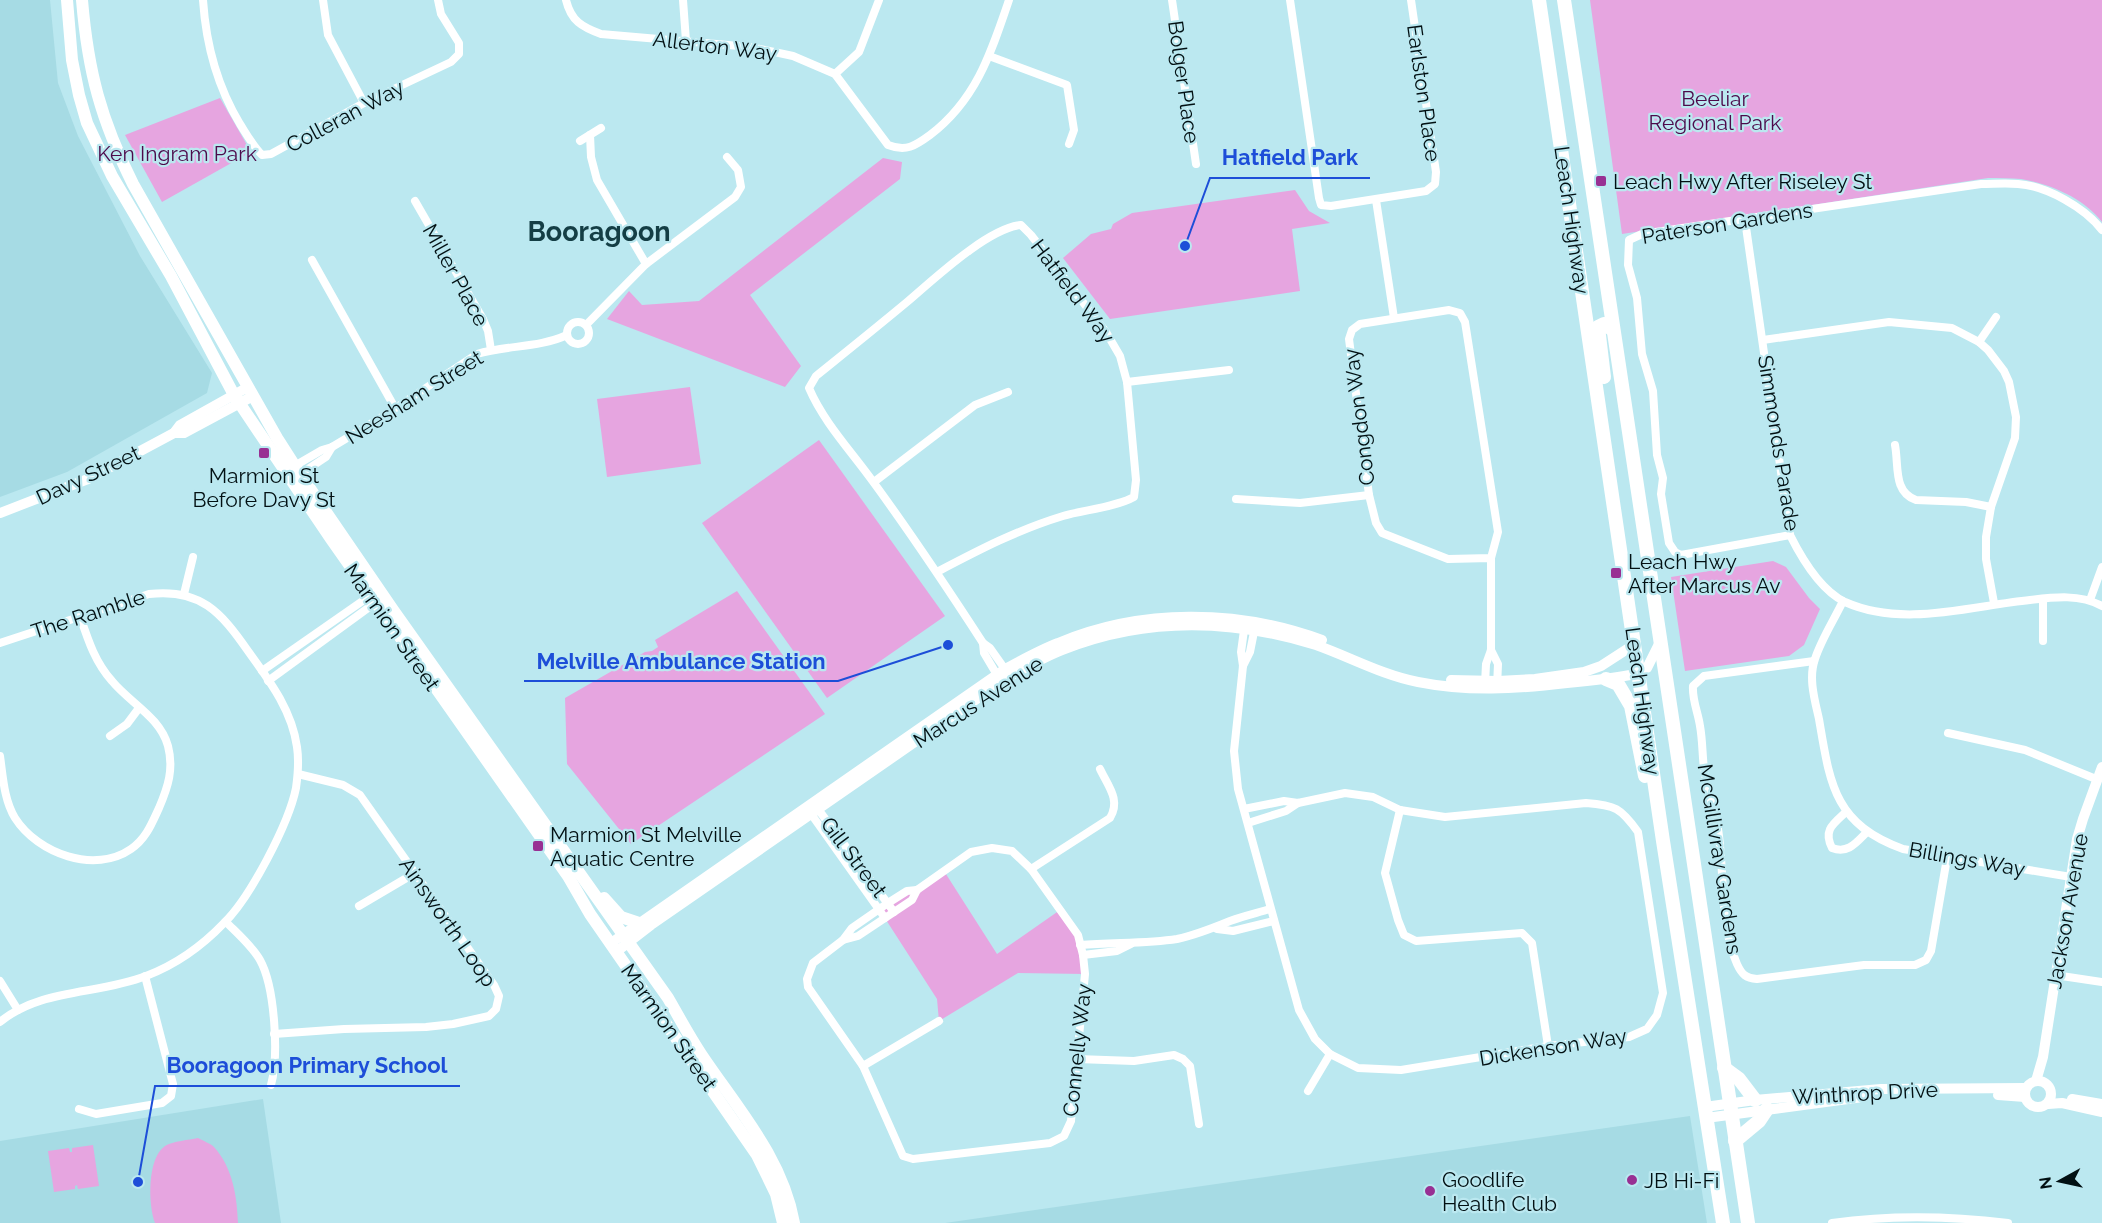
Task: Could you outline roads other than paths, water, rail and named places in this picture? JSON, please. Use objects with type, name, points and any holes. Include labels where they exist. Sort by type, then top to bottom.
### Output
[{"type":"highway","name":"Leach Highway","points":[[1539,0],[1640,672],[1663,841],[1723,1223]]},
{"type":"highway","name":"Leach Highway","points":[[1564,0],[1748,1223]]},
{"type":"highway","points":[[1579,268],[1604,265]]},
{"type":"highway","points":[[1604,433],[1609,415],[1598,327],[1604,324],[1612,328]]},
{"type":"highway","points":[[1606,679],[1618,684],[1630,706],[1639,741],[1651,811],[1663,841]]},
{"type":"highway","points":[[1724,1068],[1739,1079],[1755,1100]]},
{"type":"highway","points":[[1735,1141],[1759,1121],[1767,1109]]},
{"type":"main road","name":"Marmion Street","points":[[67,0],[72,60],[87,123],[112,176],[171,276],[237,399],[292,473],[377,596],[614,948],[757,1155],[776,1194],[783,1223]]},
{"type":"main road","name":"Marmion Street","points":[[82,0],[86,45],[94,87],[106,128],[117,152],[251,392],[292,473]]},
{"type":"main road","name":"Marmion Street","points":[[377,596],[668,998],[700,1054],[773,1160],[786,1190],[795,1223]]},
{"type":"main road","points":[[571,862],[621,917],[639,923]]},
{"type":"street","name":"Colleran Way","points":[[203,0],[205,30],[214,68],[228,104],[255,148],[262,155],[271,154],[364,103],[451,62],[459,54],[459,44],[441,14],[438,0]]},
{"type":"street","points":[[323,0],[328,35],[364,103]]},
{"type":"street","name":"Allerton Way","points":[[566,0],[568,8],[581,26],[601,34],[751,47],[793,56],[835,74]]},
{"type":"street","points":[[683,0],[686,41]]},
{"type":"street","points":[[879,0],[859,52],[835,74],[888,145],[899,149],[914,147],[947,122],[970,94],[989,56],[1009,0]]},
{"type":"street","name":"Bolger Place","points":[[1172,0],[1196,164]]},
{"type":"street","name":"Earlston Place","points":[[1290,0],[1321,205],[1331,206],[1426,191],[1435,184],[1436,172],[1411,0]]},
{"type":"street","points":[[989,56],[1066,85],[1074,130],[1069,144]]},
{"type":"street","points":[[580,141],[601,128]]},
{"type":"street","points":[[590,135],[591,157],[597,180],[646,264]]},
{"type":"street","name":"Neesham Street","points":[[586,325],[646,264],[735,197],[741,188],[738,170],[727,157]]},
{"type":"street","name":"Paterson Gardens","points":[[1790,535],[1681,555],[1675,552],[1669,543],[1661,494],[1663,478],[1657,455],[1653,391],[1642,354],[1636,298],[1628,265],[1629,240],[1641,234],[1981,184],[2020,184],[2050,193],[2080,208],[2094,219],[2102,230]]},
{"type":"street","points":[[1376,200],[1394,318]]},
{"type":"street","name":"Miller Place","points":[[415,201],[483,319],[488,331],[491,350]]},
{"type":"street","name":"Simmonds Parade","points":[[1745,220],[1790,535],[1810,570],[1843,601],[1897,616],[2043,598],[2065,597],[2090,600],[2102,606]]},
{"type":"street","name":"Hatfield Way","points":[[937,572],[1004,537],[1063,516],[1124,502],[1134,497],[1137,480],[1127,382],[1120,356],[1106,332],[1021,225],[1010,226],[1000,231],[958,260],[816,376],[809,388],[817,405],[937,572],[983,643],[984,654],[1003,676]]},
{"type":"street","points":[[312,260],[395,408]]},
{"type":"street","name":"Congdon Way","points":[[1485,685],[1486,664],[1491,650],[1491,558],[1498,532],[1466,322],[1460,313],[1449,310],[1360,324],[1352,330],[1349,339],[1369,495],[1376,523],[1382,533],[1448,559],[1491,558]]},
{"type":"street","points":[[1979,342],[1996,317]]},
{"type":"street","name":"Neesham Street","points":[[581,322],[586,325],[589,336],[584,343],[572,342],[567,335],[567,330],[573,323],[581,322]]},
{"type":"street","points":[[1763,340],[1889,322],[1952,328],[1979,342],[1988,351],[2004,371],[2013,396],[2016,417],[2015,438],[1991,507],[1986,537],[1986,559],[1994,603]]},
{"type":"street","name":"Neesham Street","points":[[292,473],[322,450],[332,447],[395,408],[477,354],[553,342],[567,335]]},
{"type":"street","points":[[1127,382],[1229,370]]},
{"type":"street","name":"Davy Street","points":[[0,513],[88,479],[174,433],[184,433],[251,392]]},
{"type":"street","points":[[874,482],[975,405],[1008,392]]},
{"type":"street","points":[[1896,445],[1899,481],[1902,490],[1909,497],[1916,500],[1966,502],[1991,507]]},
{"type":"street","points":[[1236,500],[1300,503],[1369,495]]},
{"type":"street","points":[[184,594],[193,557]]},
{"type":"street","points":[[2090,600],[2102,567]]},
{"type":"street","name":"The Ramble","points":[[0,643],[149,594],[172,592],[184,594],[207,604],[224,618],[262,671],[290,720],[297,747],[298,774],[292,802],[269,854],[253,884],[226,922],[186,955],[145,976],[45,999],[18,1010],[0,1022]]},
{"type":"street","points":[[262,671],[377,596]]},
{"type":"street","points":[[268,681],[377,596]]},
{"type":"street","points":[[2043,598],[2043,641]]},
{"type":"street","name":"Billings Way","points":[[1843,601],[1814,661],[1812,683],[1828,775],[1838,800],[1846,812],[1867,832],[1903,849],[2071,877]]},
{"type":"street","points":[[0,756],[8,802],[16,820],[29,834],[51,849],[73,858],[91,861],[116,857],[132,849],[148,831],[169,783],[171,764],[165,739],[158,726],[113,682],[98,663],[80,616]]},
{"type":"street","name":"Marcus Avenue","points":[[625,939],[651,925],[1003,676],[1062,650],[1107,635],[1169,624],[1250,625],[1315,645],[1416,682],[1452,688],[1606,679],[1640,672]]},
{"type":"street","name":"Dickenson Way","points":[[1244,809],[1284,801],[1298,803],[1345,793],[1373,797],[1400,810],[1445,816],[1586,803],[1609,805],[1625,813],[1638,832],[1663,993],[1657,1015],[1647,1029],[1629,1037],[1401,1070],[1358,1068],[1330,1054],[1315,1039],[1299,1010],[1238,789],[1234,751],[1243,666],[1250,652],[1250,625]]},
{"type":"street","points":[[1640,672],[1647,668],[1660,642]]},
{"type":"street","name":"Marcus Avenue","points":[[1497,686],[1589,671],[1617,657],[1635,644]]},
{"type":"street","name":"Congdon Way","points":[[1491,650],[1497,664],[1497,686]]},
{"type":"street","name":"McGillivray Gardens","points":[[1814,661],[1704,676],[1693,686],[1692,696],[1698,714],[1704,774],[1718,828],[1725,915],[1733,952],[1742,974],[1747,978],[1757,979],[1864,965],[1916,965],[1926,960],[1931,951],[1947,858]]},
{"type":"street","points":[[110,736],[127,724],[139,708]]},
{"type":"street","points":[[1948,733],[2025,750],[2096,779]]},
{"type":"street","name":"Jackson Avenue","points":[[2040,1082],[2071,877],[2083,819],[2102,767]]},
{"type":"street","points":[[1030,869],[1110,818],[1115,810],[1115,799],[1100,769]]},
{"type":"street","name":"Ainsworth Loop","points":[[274,1034],[344,1029],[426,1028],[453,1024],[489,1016],[496,1009],[499,996],[360,795],[343,785],[298,774]]},
{"type":"street","name":"Dickenson Way","points":[[1248,823],[1286,811],[1298,803]]},
{"type":"street","name":"Marcus Avenue","points":[[614,948],[639,923],[812,809]]},
{"type":"street","name":"Gill Street","points":[[812,809],[894,912]]},
{"type":"street","name":"Gill Street","points":[[812,809],[885,918]]},
{"type":"street","points":[[1400,810],[1385,873],[1404,935],[1416,941],[1522,933],[1532,943],[1548,1047]]},
{"type":"street","points":[[1846,812],[1833,824],[1828,833],[1828,840],[1832,848],[1840,851],[1850,849],[1867,832]]},
{"type":"street","name":"Connelly Way","points":[[843,940],[858,936],[912,900],[917,890],[971,852],[992,848],[1012,851],[1030,869],[1078,935],[1083,955],[1085,974],[1071,1121],[1064,1136],[1050,1143],[913,1159],[903,1156],[863,1066],[808,987],[807,979],[813,963],[843,940],[852,928],[908,891],[917,890]]},
{"type":"street","points":[[359,906],[415,873]]},
{"type":"street","points":[[1080,945],[1116,942],[1131,944],[1178,939],[1270,909]]},
{"type":"street","points":[[1216,928],[1233,931],[1274,921]]},
{"type":"street","points":[[226,922],[256,953],[266,971],[274,1034],[274,1068],[271,1085]]},
{"type":"street","points":[[1083,955],[1117,951],[1131,944]]},
{"type":"street","points":[[2055,975],[2102,982]]},
{"type":"street","points":[[79,1109],[96,1114],[162,1102],[171,1096],[173,1083],[145,976]]},
{"type":"street","points":[[0,981],[18,1010]]},
{"type":"street","points":[[863,1066],[939,1022]]},
{"type":"street","points":[[1077,1059],[1134,1061],[1174,1054],[1190,1066],[1199,1124]]},
{"type":"street","points":[[1308,1091],[1330,1054]]},
{"type":"street","points":[[2050,1098],[2040,1108],[2032,1107],[2025,1093],[2040,1082],[2050,1098],[2102,1112]]},
{"type":"street","name":"Winthrop Drive","points":[[1731,1109],[1755,1100],[1881,1089],[2025,1093]]},
{"type":"street","name":"Winthrop Drive","points":[[1706,1112],[1767,1109],[1884,1096],[2025,1093]]},
{"type":"street","points":[[2050,1098],[2102,1104]]},
{"type":"street","points":[[1832,1223],[1863,1219],[1945,1218],[1968,1218],[2008,1223]]},
{"type":"place","name":"Leach Hwy After Riseley St","points":[[1601,181]]},
{"type":"place","name":"Hatfield Park","points":[[1185,246]]},
{"type":"place","name":"Marmion St Before Davy St","points":[[264,453]]},
{"type":"place","name":"Leach Hwy After Marcus Av","points":[[1616,573]]},
{"type":"place","name":"Melville Ambulance Station","points":[[948,645]]},
{"type":"place","name":"Marmion St Melville Aquatic Centre","points":[[538,846]]},
{"type":"place","name":"JB Hi-Fi","points":[[1632,1180]]},
{"type":"place","name":"Booragoon Primary School","points":[[138,1182]]},
{"type":"place","name":"Goodlife Health Club","points":[[1430,1191]]},
{"type":"district","name":"Booragoon","points":[[599,231]]},
{"type":"park label","name":"Beeliar Regional Park","points":[[1715,110]]},
{"type":"park label","name":"Ken Ingram Park","points":[[177,153]]}]
